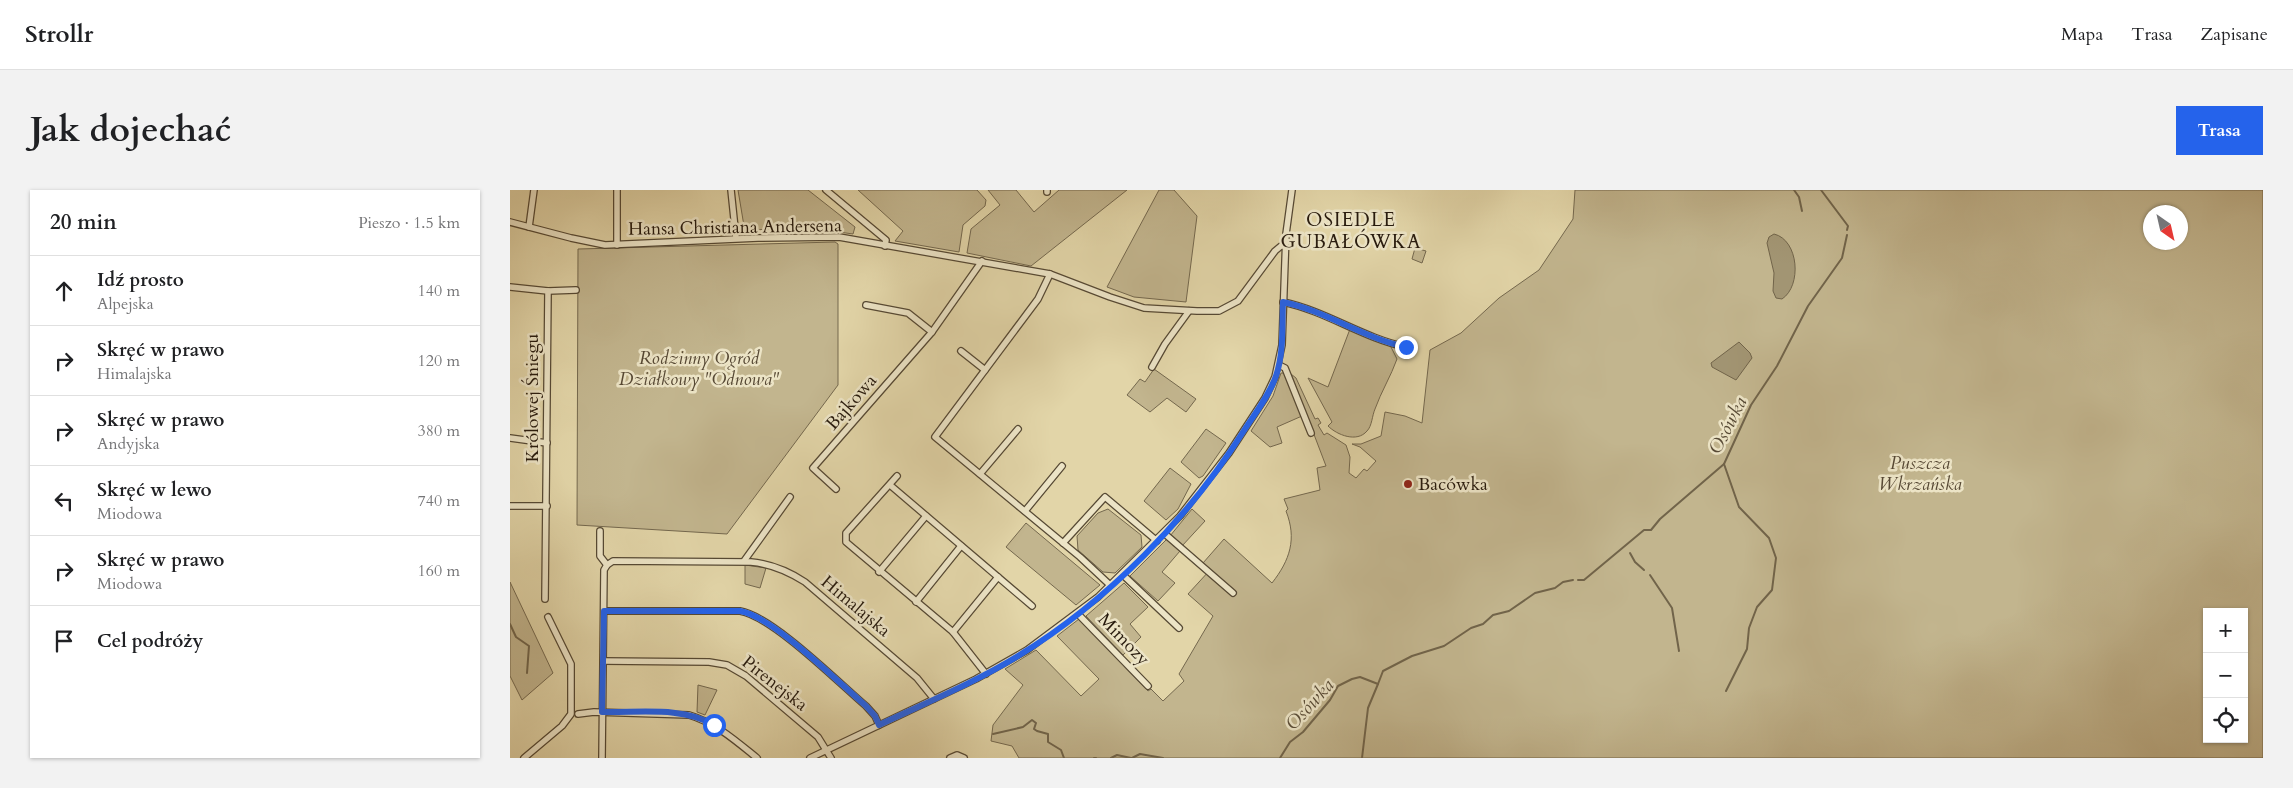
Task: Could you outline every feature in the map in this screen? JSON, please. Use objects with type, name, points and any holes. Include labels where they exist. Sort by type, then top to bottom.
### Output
[{"type":"street","points":[[529,227],[534,190]]},
{"type":"street","points":[[617,190],[617,245]]},
{"type":"street","points":[[731,190],[736,238]]},
{"type":"street","points":[[826,190],[886,240],[885,246]]},
{"type":"street","points":[[810,758],[986,674],[1019,655],[1078,614],[1164,534],[1229,453],[1265,398],[1279,365],[1282,345],[1286,246],[1294,194]]},
{"type":"street","name":"Hansa Christiana Andersena","points":[[510,222],[580,240],[617,245],[736,238],[830,237],[982,261],[1050,274],[1135,306],[1189,311],[1219,311],[1235,303],[1243,296],[1275,251],[1280,246],[1286,246]]},
{"type":"street","name":"Bajkowa","points":[[836,489],[813,468],[932,332],[982,261]]},
{"type":"street","points":[[1050,274],[1038,299],[935,437],[1064,543],[1110,585]]},
{"type":"street","points":[[510,287],[548,291],[576,290]]},
{"type":"street","name":"Królowej Śniegu","points":[[545,600],[548,291]]},
{"type":"street","points":[[1283,302],[1310,310],[1390,344],[1406,347]]},
{"type":"street","points":[[866,305],[908,313],[932,332]]},
{"type":"street","points":[[1152,367],[1165,344],[1189,311]]},
{"type":"street","points":[[961,351],[985,370]]},
{"type":"street","points":[[1279,365],[1285,368],[1311,433]]},
{"type":"street","points":[[980,474],[1018,429]]},
{"type":"street","points":[[510,438],[547,442]]},
{"type":"street","points":[[1025,511],[1062,466]]},
{"type":"street","points":[[897,476],[851,528],[845,538],[848,546],[953,632],[986,674]]},
{"type":"street","points":[[890,485],[1032,606]]},
{"type":"street","points":[[744,561],[790,497]]},
{"type":"street","points":[[1064,543],[1105,497],[1156,541]]},
{"type":"street","points":[[510,506],[547,506]]},
{"type":"street","points":[[880,572],[926,516]]},
{"type":"street","points":[[600,531],[600,556],[607,565],[604,570],[602,758]]},
{"type":"street","points":[[1164,534],[1233,593]]},
{"type":"street","points":[[916,602],[961,546]]},
{"type":"street","name":"Himalajska","points":[[607,565],[616,561],[744,561],[774,566],[805,582],[917,678],[934,699]]},
{"type":"street","points":[[1122,574],[1179,628]]},
{"type":"street","points":[[953,632],[998,576]]},
{"type":"street","points":[[1221,593],[1226,587]]},
{"type":"street","points":[[604,611],[740,611],[752,614],[772,625],[866,706],[875,716],[879,725]]},
{"type":"street","name":"Mimozy","points":[[1078,614],[1148,686]]},
{"type":"street","points":[[524,758],[562,726],[571,714],[572,664],[548,617]]},
{"type":"street","name":"Pirenejska","points":[[604,661],[709,662],[727,666],[746,676],[818,737],[831,758]]},
{"type":"street","points":[[578,714],[602,712],[674,713],[702,718],[720,729],[757,758]]},
{"type":"street","points":[[950,758],[957,755],[964,758]]},
{"type":"green space","points":[[738,190],[808,190],[855,227],[853,234],[811,228],[748,230],[744,226]]},
{"type":"green space","points":[[858,190],[977,190],[986,200],[985,206],[963,225],[959,252],[895,241],[903,231]]},
{"type":"green space","points":[[988,190],[1016,190],[1034,212],[1059,190],[1127,190],[1031,266],[967,253],[971,229],[1000,205]]},
{"type":"green space","points":[[1159,190],[1174,190],[1197,216],[1186,302],[1134,297],[1107,287]]},
{"type":"green space","name":"Puszcza Wkrzańska","points":[[1575,190],[2263,190],[2263,758],[1019,758],[1012,746],[991,741],[993,725],[1023,685],[1005,669],[1036,650],[1081,696],[1099,679],[1057,636],[1079,619],[1148,691],[1151,689],[1163,701],[1184,681],[1179,674],[1213,616],[1188,594],[1210,570],[1203,563],[1224,539],[1272,583],[1283,566],[1290,549],[1291,531],[1286,511],[1288,509],[1284,499],[1320,490],[1317,468],[1326,466],[1291,374],[1296,378],[1315,419],[1318,418],[1321,423],[1318,425],[1324,435],[1327,433],[1346,445],[1350,457],[1349,473],[1356,478],[1364,469],[1367,471],[1376,461],[1360,447],[1352,444],[1361,444],[1381,436],[1385,412],[1405,416],[1422,423],[1430,350],[1461,333],[1499,298],[1539,270],[1573,219]]},
{"type":"green space","name":"Rodzinny Ogród Działkowy \"Odnowa\"","points":[[835,242],[838,244],[838,385],[727,534],[577,525],[578,249]]},
{"type":"green space","points":[[1415,248],[1426,251],[1422,263],[1412,259]]},
{"type":"green space","points":[[1350,329],[1390,345],[1397,359],[1377,403],[1369,429],[1358,437],[1342,435],[1328,426],[1332,422],[1308,378],[1328,387]]},
{"type":"green space","points":[[1154,369],[1196,399],[1186,412],[1167,398],[1150,412],[1127,395],[1140,379],[1145,382]]},
{"type":"green space","points":[[1281,373],[1285,373],[1302,416],[1277,427],[1282,443],[1270,447],[1251,431],[1273,396]]},
{"type":"green space","points":[[1206,429],[1226,443],[1203,476],[1199,478],[1181,462]]},
{"type":"green space","points":[[1170,468],[1191,484],[1178,509],[1166,520],[1144,501]]},
{"type":"green space","points":[[1108,509],[1141,535],[1142,547],[1115,573],[1103,572],[1078,550],[1077,536],[1098,513]]},
{"type":"green space","points":[[1192,509],[1205,521],[1182,546],[1170,536]]},
{"type":"green space","points":[[1026,523],[1100,585],[1076,605],[1006,547]]},
{"type":"green space","points":[[1167,539],[1180,551],[1162,572],[1175,583],[1158,601],[1130,576]]},
{"type":"green space","points":[[745,565],[766,568],[760,588],[745,584]]},
{"type":"green space","points":[[510,582],[553,673],[522,700],[510,676]]},
{"type":"green space","points":[[1124,583],[1148,607],[1130,624],[1141,637],[1123,655],[1086,616]]},
{"type":"green space","points":[[698,685],[717,690],[705,715],[697,712]]},
{"type":"shaded area","points":[[1774,234],[1782,238],[1789,245],[1795,264],[1793,284],[1782,299],[1776,298],[1773,291],[1774,273],[1767,243],[1769,237]]},
{"type":"shaded area","points":[[1739,342],[1750,353],[1752,358],[1736,380],[1712,367],[1711,363]]},
{"type":"waterway","points":[[1794,190],[1799,197],[1802,211]]},
{"type":"waterway","name":"Osówka","points":[[1821,190],[1848,226],[1847,230]]},
{"type":"waterway","name":"Osówka","points":[[1578,580],[1584,580],[1644,530],[1651,530],[1660,519],[1724,464],[1751,405],[1777,366],[1808,306],[1842,258],[1847,235]]},
{"type":"waterway","points":[[1724,464],[1739,507],[1769,538],[1776,558],[1772,590],[1757,607],[1749,628],[1747,649],[1726,691]]},
{"type":"waterway","points":[[1630,553],[1635,562],[1644,570]]},
{"type":"waterway","points":[[1650,575],[1672,608],[1679,651]]},
{"type":"waterway","name":"Osówka","points":[[1280,758],[1290,742],[1303,732],[1330,700],[1338,686],[1360,677],[1378,684],[1383,671],[1412,656],[1444,646],[1471,628],[1483,624],[1493,615],[1509,611],[1535,593],[1555,588],[1563,582],[1573,580]]},
{"type":"waterway","points":[[510,624],[516,637],[529,646],[527,673]]},
{"type":"waterway","points":[[1362,758],[1368,708],[1378,684]]},
{"type":"waterway","points":[[993,734],[1023,727],[1032,720],[1036,723],[1034,729],[1048,734],[1048,742],[1061,750],[1064,758]]},
{"type":"waterway","name":"Osówka","points":[[1132,758],[1140,754],[1163,758]]},
{"type":"waterway","name":"Osówka","points":[[1111,758],[1117,755],[1131,758]]},
{"type":"place","name":"Bacówka","points":[[1408,484]]},
{"type":"district","name":"OSIEDLE GUBAŁÓWKA","points":[[1351,230]]},
{"type":"route","points":[[714,725],[702,718],[683,714],[602,712],[604,611],[740,611],[752,614],[772,625],[866,706],[875,716],[879,725],[986,674],[1036,644],[1087,607],[1170,528],[1221,465],[1271,388],[1281,355],[1283,302],[1310,310],[1390,344],[1406,347]]}]
